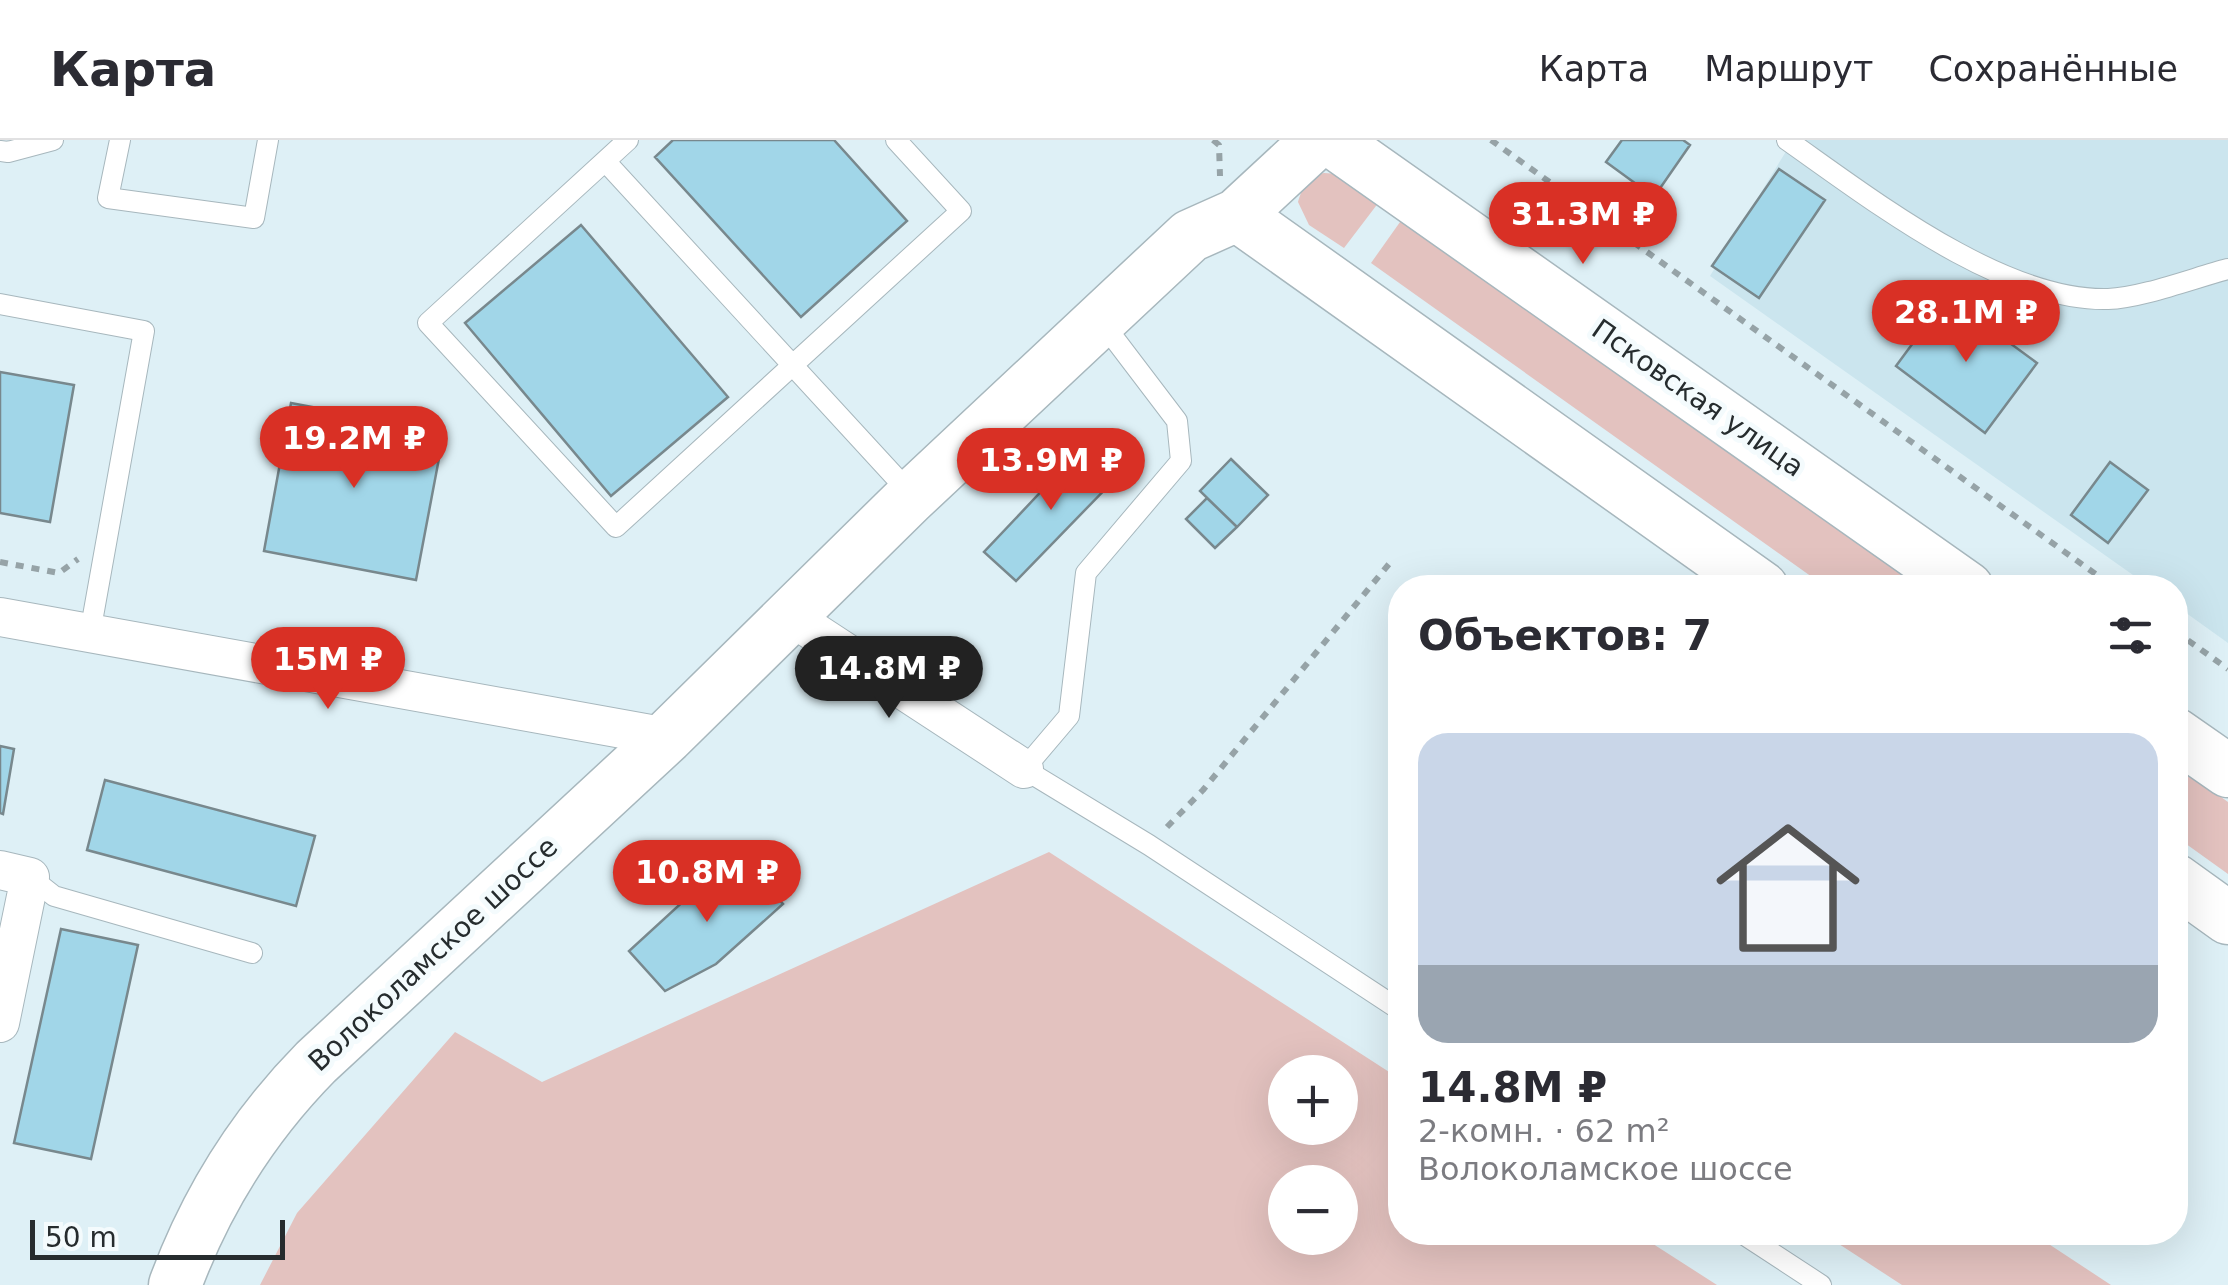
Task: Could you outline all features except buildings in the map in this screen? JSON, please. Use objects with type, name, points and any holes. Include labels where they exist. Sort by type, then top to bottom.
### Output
[{"type":"main road","name":"Волоколамское шоссе","points":[[176,1285],[202,1221],[226,1178],[298,1080],[668,737],[910,498],[1190,236],[1237,215],[1318,140]]},
{"type":"main road","name":"Псковская улица","points":[[1331,140],[1949,575]]},
{"type":"main road","points":[[1237,215],[1744,575]]},
{"type":"main road","points":[[2188,743],[2228,772]]},
{"type":"main road","points":[[2188,889],[2228,918]]},
{"type":"street","points":[[0,616],[668,737]]},
{"type":"street","points":[[790,616],[1024,769]]},
{"type":"street","points":[[0,1024],[15,874]]},
{"type":"lane","points":[[0,150],[8,152],[52,140]]},
{"type":"lane","points":[[120,140],[108,198],[254,218],[268,140]]},
{"type":"lane","points":[[628,140],[428,324],[616,527],[961,211],[896,140]]},
{"type":"lane","points":[[1787,140],[1954,250],[2042,290],[2088,299],[2114,299],[2228,268]]},
{"type":"lane","points":[[605,161],[898,480],[910,498]]},
{"type":"lane","points":[[0,304],[144,331],[90,633]]},
{"type":"lane","points":[[1100,320],[1177,421],[1181,461],[1086,573],[1069,716],[1024,769],[1388,1002]]},
{"type":"lane","points":[[15,874],[54,896],[252,953]]},
{"type":"lane","points":[[1760,1245],[1820,1285]]},
{"type":"path","points":[[1492,140],[2097,575]]},
{"type":"path","points":[[0,562],[59,573],[78,560],[83,547]]},
{"type":"path","points":[[1148,846],[1202,790],[1388,564]]},
{"type":"path","points":[[2188,640],[2228,669]]},
{"type":"shaded area","points":[[1793,140],[2228,140],[2228,643],[2188,614],[2188,575],[2133,575],[1710,276]]},
{"type":"shaded area","points":[[1324,173],[1339,174],[1379,202],[1344,248],[1309,225],[1298,202],[1306,183]]},
{"type":"shaded area","points":[[1405,215],[1910,575],[1809,575],[1371,263]]},
{"type":"shaded area","points":[[2188,773],[2228,802],[2228,874],[2188,845]]},
{"type":"shaded area","points":[[1049,852],[1388,1071],[1388,1245],[1655,1245],[1717,1285],[260,1285],[297,1213],[455,1032],[542,1082]]},
{"type":"shaded area","points":[[1840,1245],[2050,1245],[2111,1285],[1902,1285]]}]
